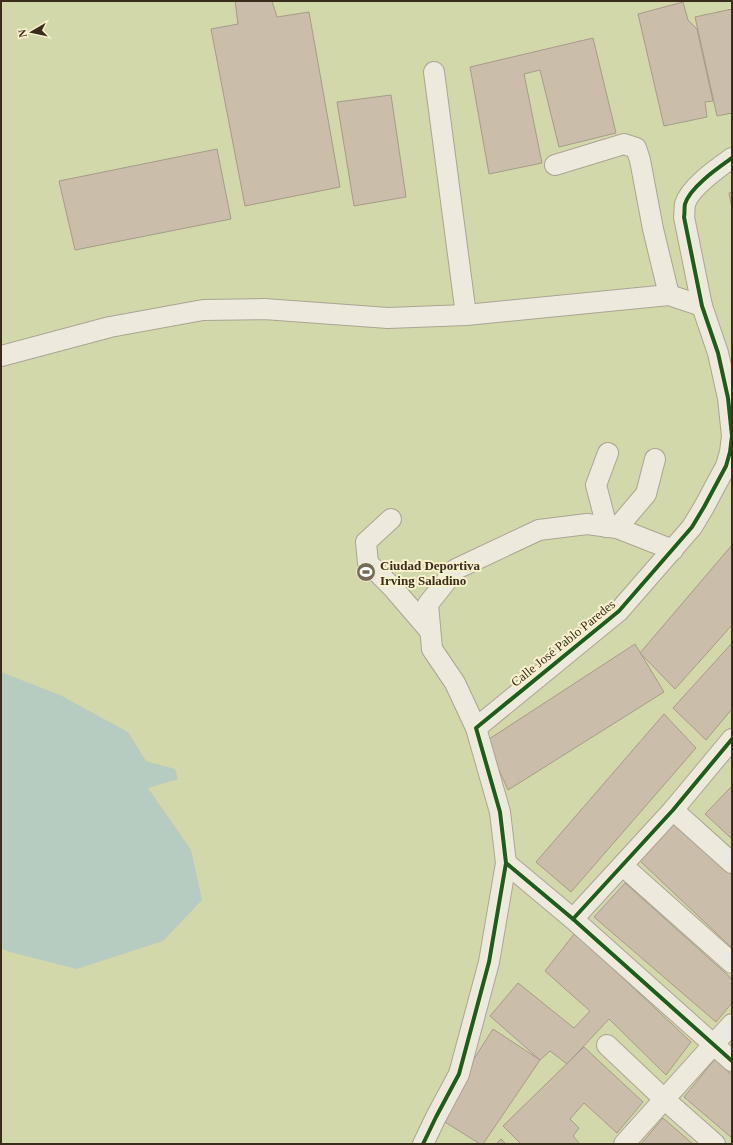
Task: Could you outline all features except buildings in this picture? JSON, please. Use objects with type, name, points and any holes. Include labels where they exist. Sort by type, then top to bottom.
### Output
[{"type":"street","points":[[434,72],[466,315]]},
{"type":"street","points":[[555,164],[624,144],[636,148],[640,160],[653,229],[669,295]]},
{"type":"street","name":"Calle José Pablo Paredes","points":[[476,728],[619,612],[692,527],[726,466],[732,436],[728,398],[718,353],[702,306],[684,217],[685,204],[700,182],[732,158]]},
{"type":"street","points":[[1,356],[110,327],[203,310],[264,309],[388,318],[466,315],[669,295],[702,306]]},
{"type":"street","points":[[608,454],[596,485],[612,528]]},
{"type":"street","points":[[612,528],[646,494],[655,459]]},
{"type":"street","points":[[391,518],[366,542],[368,563],[393,588],[430,631]]},
{"type":"street","points":[[423,1144],[459,1074],[489,962],[506,863],[500,812],[476,728],[456,683],[432,648],[428,604],[456,569],[539,530],[587,524],[612,528],[673,550]]},
{"type":"street","points":[[573,919],[728,752]]},
{"type":"street","points":[[673,810],[732,863]]},
{"type":"street","points":[[506,863],[573,919],[732,1061]]},
{"type":"street","points":[[623,866],[732,963]]},
{"type":"street","points":[[624,1144],[732,1024]]},
{"type":"street","points":[[607,1045],[664,1099],[715,1144]]},
{"type":"green space","name":"Ciudad Deportiva Irving Saladino","points":[[1,1],[732,1],[732,1144],[1,1144]]},
{"type":"shaded area","points":[[1,672],[60,695],[128,732],[146,761],[175,769],[178,779],[148,788],[191,850],[202,900],[163,941],[77,969],[10,952],[1,948]]},
{"type":"cycle path","points":[[423,1144],[459,1074],[489,962],[506,863],[500,812],[476,728],[619,611],[692,527],[726,466],[732,436],[728,398],[718,353],[702,306],[684,217],[685,204],[692,191],[705,178],[732,158]]},
{"type":"cycle path","points":[[573,919],[673,810],[732,739]]},
{"type":"cycle path","points":[[506,863],[573,919],[732,1061]]},
{"type":"place","name":"Ciudad Deportiva Irving Saladino","points":[[366,572]]}]
